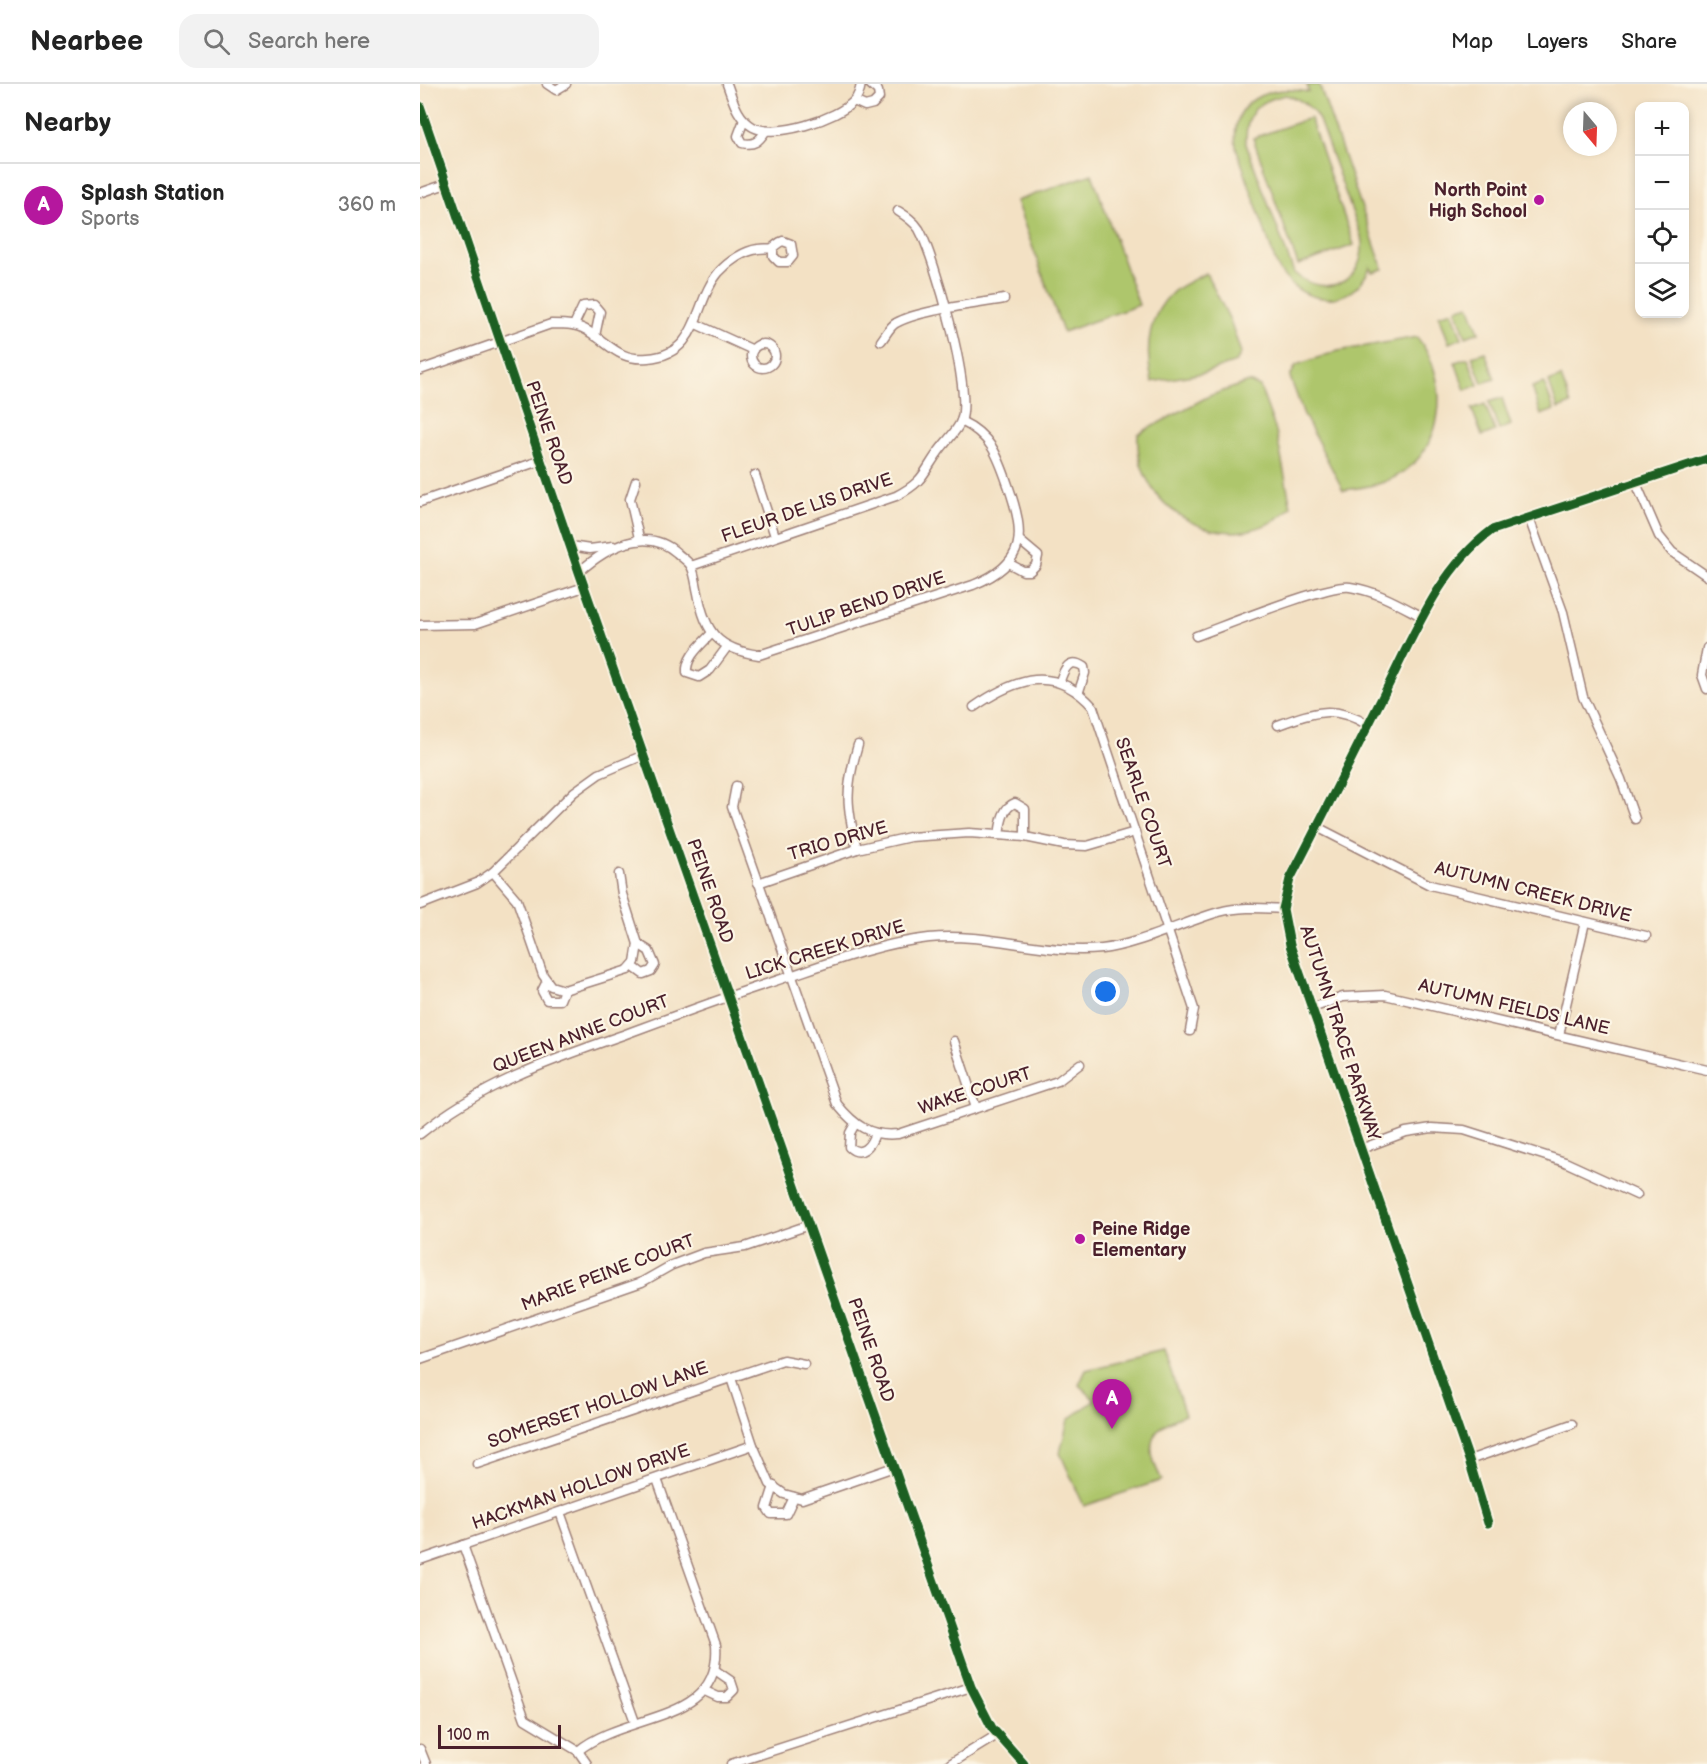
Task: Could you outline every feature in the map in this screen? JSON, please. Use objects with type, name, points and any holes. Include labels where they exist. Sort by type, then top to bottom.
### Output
[{"type":"street","points":[[547,84],[556,90],[566,84]]},
{"type":"street","points":[[727,84],[736,110],[744,120],[765,132],[781,132],[835,114],[854,101],[861,84]]},
{"type":"street","points":[[854,101],[865,106],[873,104],[879,98],[878,91],[870,84]]},
{"type":"street","name":"PEINE ROAD","points":[[420,106],[584,587],[971,1687],[980,1709],[997,1735],[1024,1764]]},
{"type":"street","points":[[744,120],[738,136],[742,143],[749,145],[759,141],[765,132]]},
{"type":"street","points":[[420,193],[446,184]]},
{"type":"street","points":[[898,211],[918,228],[945,309],[965,398],[961,421]]},
{"type":"street","points":[[420,370],[552,324],[574,325],[595,336],[617,354],[647,358],[670,351],[685,339],[696,324],[702,297],[719,272],[741,255],[756,249],[773,248]]},
{"type":"street","points":[[881,341],[894,324],[945,309],[1004,299]]},
{"type":"street","points":[[574,325],[583,306],[594,305],[600,312],[595,336]]},
{"type":"street","points":[[696,324],[753,350]]},
{"type":"street","name":"FLEUR DE LIS DRIVE","points":[[691,566],[912,489],[925,476],[936,455],[961,421]]},
{"type":"street","name":"TULIP BEND DRIVE","points":[[691,566],[705,623],[712,633],[727,647],[759,655],[774,652],[992,578],[1008,563],[1019,540],[1019,517],[998,456],[990,440],[975,428],[961,421]]},
{"type":"street","name":"AUTUMN TRACE PARKWAY","points":[[1488,1522],[1469,1460],[1290,945],[1283,909],[1290,879],[1423,617],[1456,562],[1492,531],[1707,459]]},
{"type":"street","points":[[420,502],[542,460]]},
{"type":"street","points":[[755,475],[775,536]]},
{"type":"street","points":[[636,481],[630,499],[639,538]]},
{"type":"street","points":[[1636,483],[1659,536],[1671,552],[1707,576]]},
{"type":"street","points":[[1528,518],[1563,612],[1583,697],[1621,779],[1635,819]]},
{"type":"street","points":[[579,572],[593,560],[619,545],[639,538],[668,545],[691,566]]},
{"type":"street","points":[[1008,563],[1023,571],[1030,571],[1036,566],[1038,556],[1019,540]]},
{"type":"street","points":[[570,546],[590,549],[619,545]]},
{"type":"street","points":[[1196,636],[1322,592],[1348,586],[1377,593],[1423,617]]},
{"type":"street","points":[[420,625],[475,624],[584,587]]},
{"type":"street","points":[[712,633],[688,661],[687,673],[699,677],[710,670],[727,647]]},
{"type":"street","points":[[1707,648],[1702,675],[1707,689]]},
{"type":"street","points":[[1060,681],[1066,666],[1071,663],[1079,664],[1084,667],[1085,673],[1079,691]]},
{"type":"street","name":"SEARLE COURT","points":[[974,707],[994,693],[1034,680],[1060,681],[1079,691],[1094,707],[1194,1010],[1190,1031]]},
{"type":"street","points":[[1278,725],[1315,712],[1350,714],[1368,725]]},
{"type":"street","points":[[857,849],[847,810],[848,779],[858,745]]},
{"type":"street","points":[[420,905],[477,883],[493,872],[574,792],[599,774],[644,755]]},
{"type":"street","name":"WAKE COURT","points":[[736,786],[732,807],[758,882],[837,1104],[855,1124],[882,1136],[898,1134],[1058,1081],[1080,1064]]},
{"type":"street","points":[[999,835],[1002,817],[1009,805],[1015,803],[1025,809],[1025,837]]},
{"type":"street","name":"AUTUMN CREEK DRIVE","points":[[1317,827],[1430,885],[1646,936]]},
{"type":"street","name":"TRIO DRIVE","points":[[758,882],[857,849],[910,837],[969,833],[1025,837],[1064,845],[1086,846],[1135,832]]},
{"type":"street","points":[[493,872],[517,900],[547,981],[551,986],[564,990],[627,970],[632,966],[638,951],[638,944],[622,894],[619,874]]},
{"type":"street","name":"LICK CREEK DRIVE","points":[[729,996],[872,950],[927,938],[976,936],[1058,948],[1102,949],[1220,912],[1243,908],[1283,909]]},
{"type":"street","points":[[1559,1035],[1585,922]]},
{"type":"street","points":[[632,966],[643,974],[651,971],[655,965],[649,951],[638,944]]},
{"type":"street","points":[[547,981],[542,991],[547,1000],[560,1000],[564,990]]},
{"type":"street","name":"AUTUMN FIELDS LANE","points":[[1312,1008],[1343,997],[1361,994],[1385,995],[1707,1070]]},
{"type":"street","name":"QUEEN ANNE COURT","points":[[420,1134],[443,1115],[485,1089],[529,1069],[729,996]]},
{"type":"street","points":[[954,1041],[976,1108]]},
{"type":"street","points":[[855,1124],[848,1140],[849,1147],[854,1151],[860,1152],[867,1148],[875,1133]]},
{"type":"street","points":[[1361,1149],[1406,1132],[1432,1128],[1464,1131],[1565,1162],[1637,1195]]},
{"type":"street","name":"MARIE PEINE COURT","points":[[420,1359],[642,1282],[672,1265],[704,1253],[745,1247],[809,1225]]},
{"type":"street","name":"SOMERSET HOLLOW LANE","points":[[477,1464],[783,1360],[804,1364]]},
{"type":"street","points":[[731,1378],[753,1445],[774,1486],[784,1494],[802,1499],[894,1467]]},
{"type":"street","points":[[1469,1460],[1572,1424]]},
{"type":"street","name":"HACKMAN HOLLOW DRIVE","points":[[420,1560],[753,1445]]},
{"type":"street","points":[[578,1751],[598,1736],[690,1704],[705,1691],[715,1670],[716,1645],[657,1479]]},
{"type":"street","points":[[774,1486],[767,1508],[771,1514],[786,1514],[794,1497]]},
{"type":"street","points":[[560,1512],[635,1722]]},
{"type":"street","points":[[464,1545],[525,1719],[578,1751],[586,1764]]},
{"type":"street","points":[[705,1691],[718,1697],[727,1697],[734,1690],[731,1681],[715,1670]]},
{"type":"street","points":[[731,1764],[971,1687]]},
{"type":"street","points":[[950,1764],[997,1735]]},
{"type":"street","points":[[420,1749],[426,1764]]},
{"type":"green space","points":[[1319,84],[1383,269],[1372,272],[1370,267],[1362,282],[1351,292],[1338,297],[1311,296],[1286,279],[1277,266],[1236,147],[1239,118],[1245,107],[1254,99],[1279,91],[1309,92],[1307,85]],"holes":[[[1286,95],[1309,107],[1319,120],[1361,236],[1362,251],[1359,264],[1343,282],[1320,285],[1307,281],[1294,273],[1246,144],[1248,124],[1254,110],[1267,101]]]},
{"type":"green space","points":[[1310,118],[1354,245],[1298,265],[1253,138]]},
{"type":"green space","points":[[1092,174],[1139,305],[1063,332],[1016,201]]},
{"type":"green space","points":[[1206,273],[1230,320],[1241,353],[1236,362],[1204,373],[1152,382],[1149,358],[1150,334],[1158,312],[1173,292]]},
{"type":"green space","points":[[1469,305],[1479,332],[1466,337],[1456,309]]},
{"type":"green space","points":[[1452,311],[1462,338],[1449,343],[1439,315]]},
{"type":"green space","points":[[1417,337],[1429,356],[1436,376],[1439,397],[1437,418],[1431,439],[1420,457],[1404,471],[1379,484],[1343,490],[1304,415],[1290,377],[1296,365],[1338,351]]},
{"type":"green space","points":[[1485,352],[1495,379],[1482,383],[1472,356]]},
{"type":"green space","points":[[1468,358],[1478,385],[1465,390],[1455,362]]},
{"type":"green space","points":[[1561,377],[1571,404],[1558,409],[1549,382]]},
{"type":"green space","points":[[1249,382],[1260,387],[1276,431],[1291,507],[1268,524],[1242,531],[1216,530],[1191,522],[1169,507],[1151,487],[1141,462],[1138,434],[1209,396]]},
{"type":"green space","points":[[1544,383],[1554,410],[1541,415],[1532,387]]},
{"type":"green space","points":[[1502,398],[1511,425],[1499,430],[1489,402]]},
{"type":"green space","points":[[1485,404],[1495,431],[1482,436],[1472,409]]},
{"type":"green space","points":[[1164,1351],[1185,1415],[1163,1426],[1153,1440],[1153,1458],[1162,1480],[1084,1506],[1060,1453],[1068,1420],[1095,1400],[1079,1385],[1086,1370]]},
{"type":"cycle path","points":[[420,106],[579,572],[971,1687],[992,1728],[1024,1764]]},
{"type":"cycle path","points":[[1488,1523],[1469,1460],[1290,945],[1283,909],[1290,879],[1416,628],[1442,585],[1473,546],[1492,530],[1707,459]]},
{"type":"place","name":"North Point High School","points":[[1539,200]]},
{"type":"place","name":"Peine Ridge Elementary","points":[[1080,1239]]},
{"type":"place","name":"Splash Station","points":[[1112,1429]]}]
